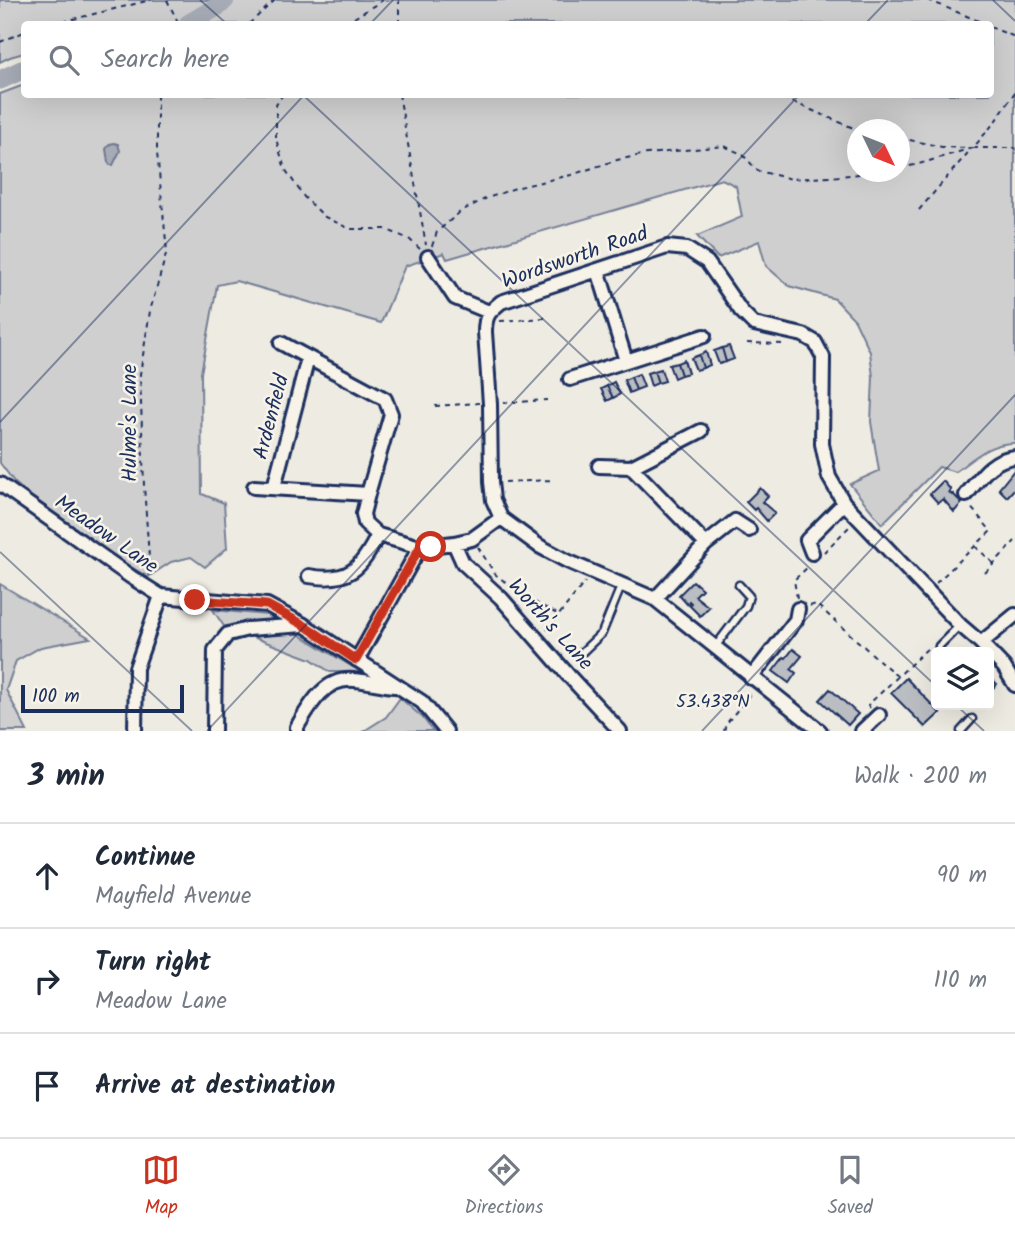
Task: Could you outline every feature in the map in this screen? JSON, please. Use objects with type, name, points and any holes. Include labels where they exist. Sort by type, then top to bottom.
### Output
[{"type":"street","name":"Wordsworth Road","points":[[487,317],[501,302],[667,247],[687,249],[707,262],[741,311],[754,324],[803,335],[816,342],[823,357],[822,444],[829,477],[844,503],[960,625],[1004,667],[1015,685]]},
{"type":"street","points":[[428,257],[455,298],[487,317],[491,482],[493,500],[501,518],[539,546],[567,561],[655,599],[820,731]]},
{"type":"street","points":[[598,270],[626,362]]},
{"type":"street","points":[[570,379],[704,336]]},
{"type":"street","name":"Ardenfield","points":[[254,487],[368,494],[391,414],[385,400],[281,343]]},
{"type":"street","name":"Ardenfield","points":[[274,487],[308,358]]},
{"type":"street","points":[[599,466],[631,467],[701,431]]},
{"type":"street","points":[[966,495],[991,465],[1015,457]]},
{"type":"street","points":[[631,467],[706,544]]},
{"type":"street","name":"Meadow Lane","points":[[1,484],[161,596],[267,605],[304,625],[422,702],[446,731]]},
{"type":"street","points":[[368,494],[363,514],[365,523],[378,536],[420,547],[472,538],[501,518]]},
{"type":"street","points":[[812,554],[807,540],[844,503]]},
{"type":"street","points":[[655,599],[706,544],[735,521],[749,530]]},
{"type":"street","points":[[309,576],[328,579],[351,573],[366,559],[378,536]]},
{"type":"street","name":"Worth's Lane","points":[[454,543],[463,563],[501,598],[620,731]]},
{"type":"street","points":[[356,660],[420,547]]},
{"type":"street","points":[[135,731],[136,668],[161,596]]},
{"type":"street","points":[[755,680],[797,614]]},
{"type":"street","points":[[981,643],[1015,615]]},
{"type":"street","points":[[214,731],[215,650],[228,634],[248,629],[304,625]]},
{"type":"street","points":[[298,731],[311,702],[331,684],[352,679],[397,685]]},
{"type":"street","points":[[862,731],[877,716]]},
{"type":"lane","points":[[578,656],[602,633],[622,584]]},
{"type":"lane","points":[[715,648],[746,606],[749,596],[739,585]]},
{"type":"lane","points":[[940,647],[960,625]]},
{"type":"lane","points":[[961,731],[972,719]]},
{"type":"path","points":[[65,21],[151,0]]},
{"type":"path","points":[[167,0],[178,21]]},
{"type":"path","points":[[252,21],[275,0]]},
{"type":"path","points":[[350,21],[383,0]]},
{"type":"path","points":[[399,0],[399,21]]},
{"type":"path","points":[[928,0],[979,21]]},
{"type":"path","points":[[994,29],[1015,37]]},
{"type":"path","points":[[0,42],[21,33]]},
{"type":"path","points":[[919,210],[994,123],[1015,92]]},
{"type":"path","name":"Hulme's Lane","points":[[143,585],[150,572],[140,374],[150,311],[167,251],[157,153],[157,98]]},
{"type":"path","points":[[280,98],[276,105],[276,139],[285,169],[304,197],[325,217],[350,229],[385,229],[409,239],[428,257]]},
{"type":"path","points":[[400,98],[428,257]]},
{"type":"path","points":[[783,98],[847,125]]},
{"type":"path","points":[[910,140],[942,147],[1015,148]]},
{"type":"path","points":[[428,257],[437,232],[461,211],[485,199],[515,188],[571,176],[617,160],[647,154],[724,146],[742,154],[758,170],[792,179],[847,175]]},
{"type":"path","points":[[910,166],[973,148]]},
{"type":"path","points":[[487,317],[545,318]]},
{"type":"path","points":[[747,343],[784,344]]},
{"type":"path","points":[[435,405],[547,400]]},
{"type":"path","points":[[491,482],[552,480]]},
{"type":"path","points":[[928,591],[991,531],[970,506],[966,495]]},
{"type":"path","points":[[985,573],[1015,541]]},
{"type":"path","points":[[975,546],[993,564]]},
{"type":"path","points":[[481,553],[495,574],[523,596],[559,615]]},
{"type":"path","points":[[544,633],[592,572]]},
{"type":"path","points":[[797,614],[816,604],[898,677]]},
{"type":"path","points":[[877,716],[868,705],[931,646],[933,647]]},
{"type":"path","points":[[724,731],[755,680]]},
{"type":"shaded area","points":[[0,0],[1015,0],[1015,443],[990,448],[955,472],[939,467],[882,524],[850,484],[879,471],[871,422],[873,377],[870,352],[855,320],[835,299],[789,286],[766,266],[759,241],[718,258],[697,236],[742,217],[736,186],[722,179],[447,259],[444,253],[405,266],[381,323],[236,281],[217,285],[201,373],[202,494],[224,503],[227,548],[205,567],[191,557],[171,562],[148,577],[28,494],[15,483],[0,463],[0,94],[21,86],[21,98],[994,98],[994,21],[21,21],[21,54],[0,62]]},
{"type":"shaded area","points":[[114,143],[118,144],[120,151],[113,165],[110,165],[106,149]]},
{"type":"shaded area","points":[[0,584],[90,638],[41,647],[16,661],[6,690],[27,731],[0,731]]},
{"type":"shaded area","points":[[213,610],[267,615],[364,674],[330,672],[311,659],[250,636],[234,641]]},
{"type":"shaded area","points":[[400,698],[422,717],[433,731],[364,731],[386,717]]},
{"type":"building","points":[[729,346],[734,359],[726,362],[722,348]]},
{"type":"building","points":[[722,348],[726,362],[719,364],[714,351]]},
{"type":"building","points":[[706,352],[710,365],[703,368],[699,355]]},
{"type":"building","points":[[699,355],[703,368],[696,370],[691,358]]},
{"type":"building","points":[[684,360],[688,373],[681,375],[677,363]]},
{"type":"building","points":[[677,363],[681,375],[674,378],[669,365]]},
{"type":"building","points":[[661,369],[665,381],[658,383],[654,371]]},
{"type":"building","points":[[654,371],[658,383],[651,386],[647,373]]},
{"type":"building","points":[[639,374],[644,387],[636,390],[631,377]]},
{"type":"building","points":[[631,377],[636,390],[629,393],[624,380]]},
{"type":"building","points":[[614,382],[620,394],[613,398],[607,386]]},
{"type":"building","points":[[607,386],[613,398],[607,401],[601,389]]},
{"type":"building","points":[[1015,469],[1015,488],[1007,497],[999,489]]},
{"type":"building","points":[[943,481],[951,490],[949,492],[962,503],[954,512],[943,499],[938,503],[930,494]]},
{"type":"building","points":[[760,488],[768,496],[762,502],[775,513],[767,521],[756,508],[754,510],[746,502]]},
{"type":"building","points":[[693,581],[702,589],[695,596],[709,607],[700,616],[689,605],[689,601],[687,604],[679,595]]},
{"type":"building","points":[[793,649],[802,656],[791,669],[796,673],[789,683],[773,671]]},
{"type":"building","points":[[906,678],[931,704],[931,710],[940,713],[925,727],[891,693]]},
{"type":"building","points":[[830,689],[858,714],[848,725],[820,700]]},
{"type":"waterway","points":[[193,21],[225,0]]},
{"type":"waterway","points":[[0,80],[21,70]]},
{"type":"route","points":[[195,600],[267,605],[304,625],[356,660],[420,547],[431,547]]}]
